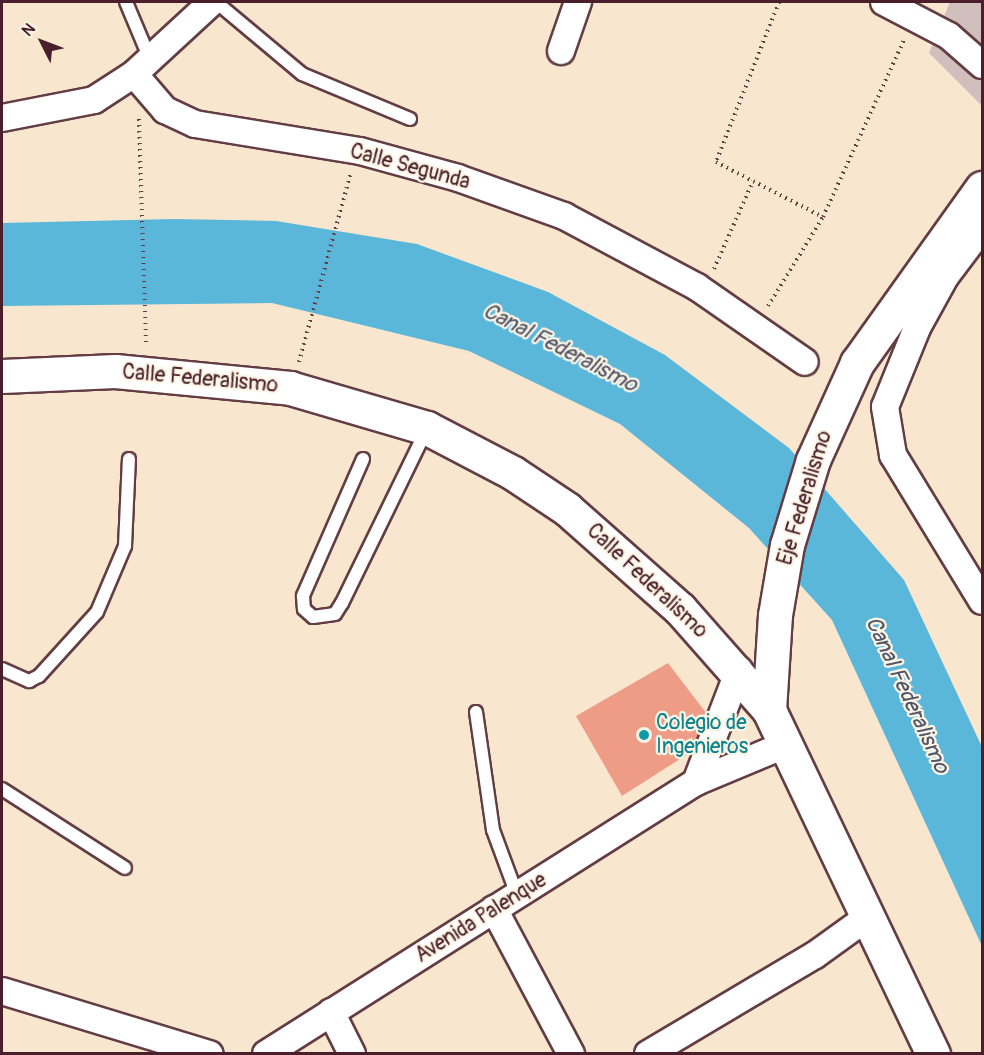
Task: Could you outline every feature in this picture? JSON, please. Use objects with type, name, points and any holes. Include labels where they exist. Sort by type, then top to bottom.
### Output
[{"type":"main road","name":"Eje Federalismo","points":[[769,710],[775,677],[775,615],[787,545],[836,404],[888,315],[982,188]]},
{"type":"main road","name":"Calle Federalismo","points":[[2,376],[115,371],[244,382],[364,406],[427,428],[513,473],[576,516],[622,552],[739,670],[769,710],[933,1053]]},
{"type":"street","points":[[2,118],[94,100],[142,67],[214,2]]},
{"type":"street","points":[[561,51],[578,2]]},
{"type":"street","points":[[884,2],[949,36],[982,65]]},
{"type":"street","name":"Calle Segunda","points":[[142,67],[165,110],[195,124],[360,151],[458,178],[564,216],[704,292],[805,362]]},
{"type":"street","points":[[982,228],[945,277],[893,376],[886,430],[912,489],[982,601]]},
{"type":"street","points":[[696,782],[739,670]]},
{"type":"street","name":"Avenida Palenque","points":[[266,1053],[696,782],[785,745]]},
{"type":"street","points":[[494,909],[571,1053]]},
{"type":"street","points":[[648,1053],[780,977],[869,915]]},
{"type":"street","points":[[2,991],[210,1053]]},
{"type":"street","points":[[331,1012],[352,1053]]},
{"type":"lane","points":[[126,2],[142,67]]},
{"type":"lane","points":[[214,2],[302,74],[410,119]]},
{"type":"lane","points":[[363,459],[303,596],[304,609],[313,617],[335,614],[342,603],[427,428]]},
{"type":"lane","points":[[2,669],[29,681],[39,676],[97,612],[125,546],[129,459]]},
{"type":"lane","points":[[476,712],[493,830],[517,895]]},
{"type":"lane","points":[[2,789],[125,868]]},
{"type":"path","points":[[779,2],[716,162],[823,217]]},
{"type":"path","points":[[756,326],[823,217],[915,17]]},
{"type":"path","points":[[138,114],[146,338]]},
{"type":"path","points":[[704,292],[753,181]]},
{"type":"path","points":[[306,339],[344,191]]},
{"type":"shaded area","points":[[950,2],[982,2],[982,106],[929,53]]},
{"type":"water","name":"Canal Federalismo","points":[[174,219],[276,221],[417,244],[548,292],[665,355],[789,448],[904,580],[982,747],[982,946],[832,620],[749,528],[620,424],[469,351],[272,303],[2,306],[2,223]]},
{"type":"building","name":"Colegio de Ingenieros","points":[[668,663],[710,718],[691,752],[622,796],[576,716]]},
{"type":"place","name":"Colegio de Ingenieros","points":[[644,735]]}]
